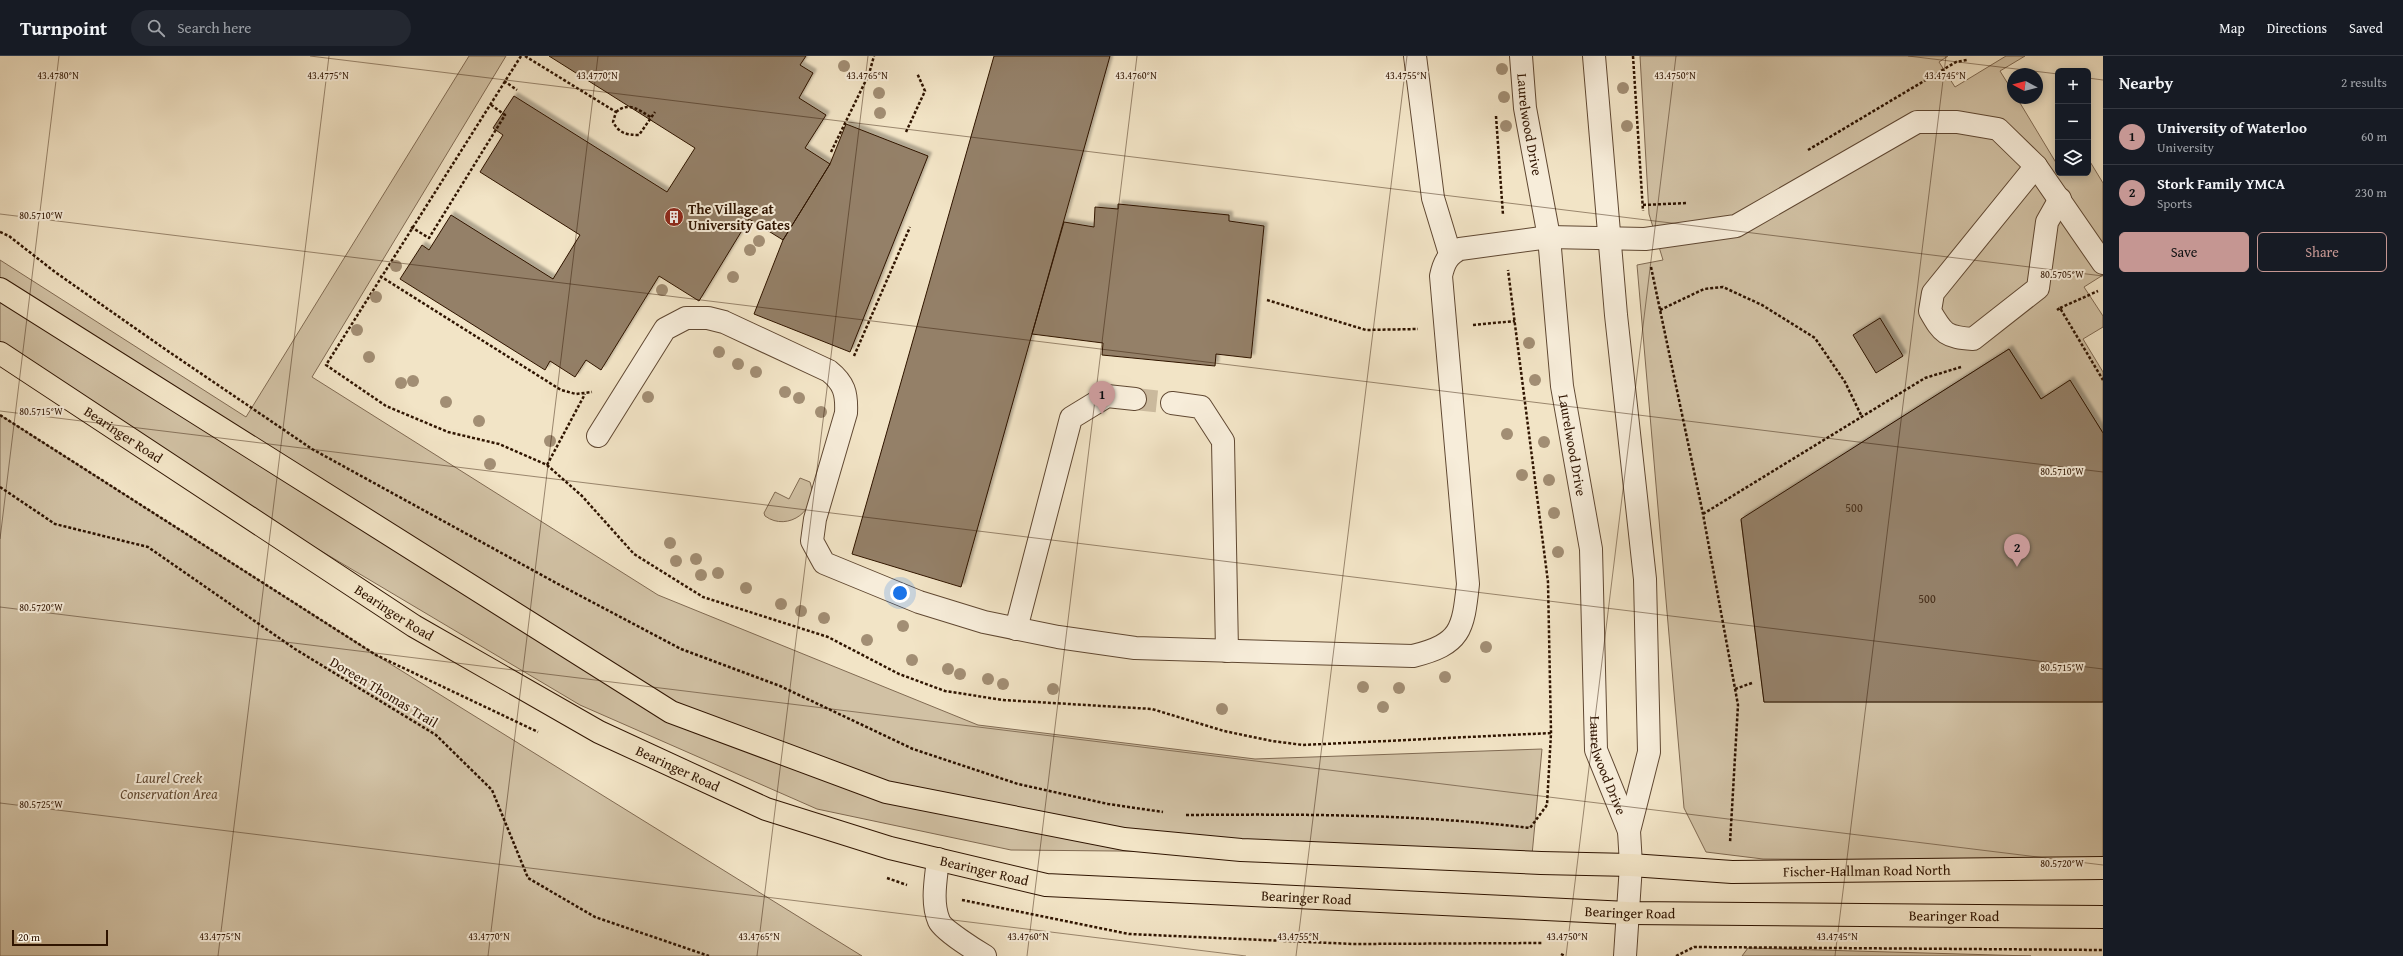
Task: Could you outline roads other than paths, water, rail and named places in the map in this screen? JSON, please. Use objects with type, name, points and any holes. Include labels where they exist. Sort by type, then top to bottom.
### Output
[{"type":"main road","points":[[0,289],[671,712],[886,792],[1124,839],[1241,850],[1541,864],[1631,865]]},
{"type":"main road","name":"Bearinger Road","points":[[0,353],[414,626],[599,732],[766,809],[890,848],[1046,885],[1628,913],[2103,917]]},
{"type":"main road","name":"Fischer-Hallman Road North","points":[[1631,865],[1732,872],[2103,868]]},
{"type":"street","points":[[1415,56],[1433,198],[1450,254]]},
{"type":"street","name":"Laurelwood Drive","points":[[1521,56],[1524,108],[1549,237],[1562,386],[1591,549],[1596,750],[1629,831]]},
{"type":"street","name":"Laurelwood Drive","points":[[1594,56],[1609,238],[1645,579],[1649,752],[1629,831],[1631,865],[1625,956]]},
{"type":"street","points":[[598,436],[665,329],[686,318],[708,318],[731,326],[829,371],[840,380],[847,395],[846,413],[815,519],[812,541],[824,564],[919,602],[984,622],[1016,629],[1135,648],[1413,656],[1443,646],[1460,628],[1464,618],[1468,584],[1441,276],[1444,265],[1450,254],[1460,249],[1549,237],[1645,239],[1736,226],[1917,122],[1957,122],[1998,130],[2036,166],[2103,263]]},
{"type":"street","points":[[2036,166],[1934,293],[1930,311],[1940,328],[1951,337],[1973,339],[2038,288],[2047,222],[2060,199]]},
{"type":"street","points":[[1016,629],[1071,418],[1107,396],[1135,399]]},
{"type":"street","points":[[1172,403],[1201,407],[1223,440],[1227,651]]},
{"type":"street","points":[[938,859],[934,894],[939,922],[968,947],[985,956]]},
{"type":"tunnel","points":[[1135,399],[1172,403]]},
{"type":"place","name":"The Village at University Gates","points":[[674,217]]},
{"type":"place","name":"University of Waterloo","points":[[1102,414]]},
{"type":"place","name":"Stork Family YMCA","points":[[2017,567]]},
{"type":"park label","name":"Laurel Creek Conservation Area","points":[[169,786]]}]
